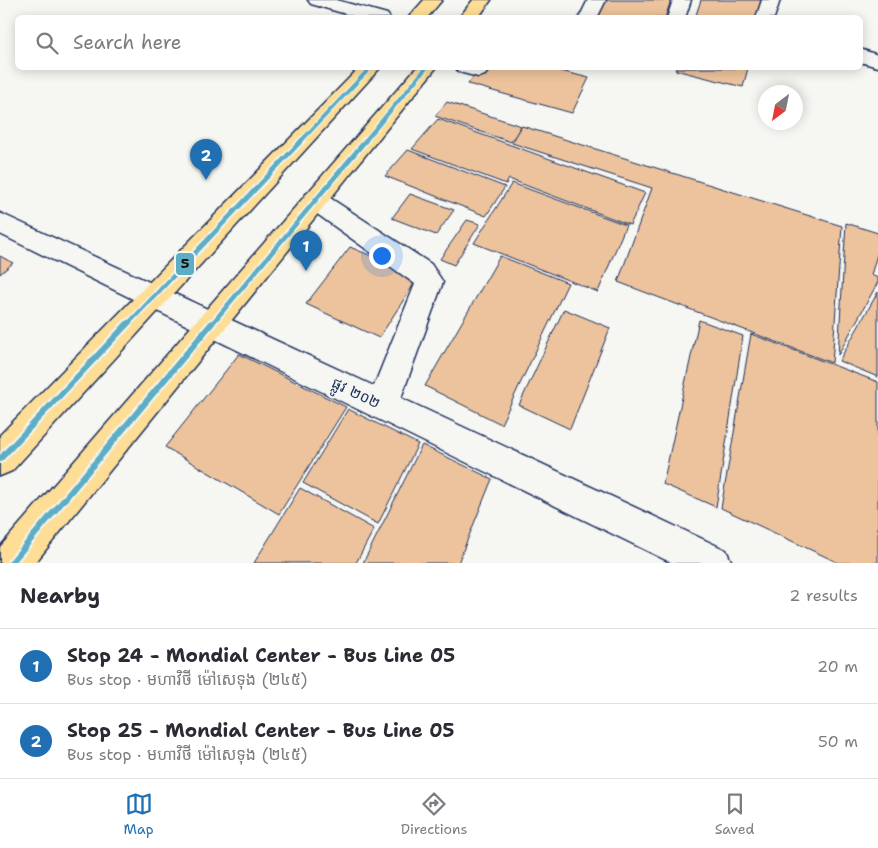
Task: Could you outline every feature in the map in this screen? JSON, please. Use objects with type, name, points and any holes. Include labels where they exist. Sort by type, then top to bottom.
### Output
[{"type":"main road","points":[[420,15],[433,0]]},
{"type":"main road","points":[[470,15],[482,0]]},
{"type":"main road","points":[[0,459],[368,70]]},
{"type":"main road","points":[[11,563],[424,70]]},
{"type":"street","points":[[317,0],[370,15]]},
{"type":"street","points":[[590,15],[598,0]]},
{"type":"street","points":[[677,15],[682,0]]},
{"type":"street","points":[[766,15],[771,0]]},
{"type":"street","points":[[863,56],[878,61]]},
{"type":"street","points":[[315,200],[421,272],[429,282],[382,405]]},
{"type":"street","name":"ផ្លូវ ២០២","points":[[0,223],[382,405],[698,560]]},
{"type":"building","points":[[606,0],[671,0],[666,15],[598,15]]},
{"type":"building","points":[[701,0],[763,0],[760,15],[696,15]]},
{"type":"building","points":[[478,70],[557,70],[589,78],[572,113],[468,84]]},
{"type":"building","points":[[675,70],[747,70],[743,87]]},
{"type":"building","points":[[447,102],[521,126],[511,142],[435,116]]},
{"type":"building","points":[[438,119],[645,193],[630,225],[509,179],[506,184],[412,149]]},
{"type":"building","points":[[522,126],[842,226],[832,363],[618,282],[652,188],[512,143]]},
{"type":"building","points":[[408,150],[505,187],[486,216],[385,176]]},
{"type":"building","points":[[512,183],[626,225],[598,292],[474,243]]},
{"type":"building","points":[[410,194],[454,210],[436,235],[392,218]]},
{"type":"building","points":[[467,220],[480,224],[454,265],[440,259]]},
{"type":"building","points":[[846,223],[878,233],[878,251],[871,275],[878,278],[878,282],[838,355]]},
{"type":"building","points":[[350,247],[419,276],[379,338],[306,304]]},
{"type":"building","points":[[0,256],[13,263],[0,274]]},
{"type":"building","points":[[500,256],[568,283],[501,424],[425,386]]},
{"type":"building","points":[[878,292],[878,377],[839,361]]},
{"type":"building","points":[[564,309],[610,328],[570,429],[519,405]]},
{"type":"building","points":[[699,320],[743,336],[716,507],[663,484]]},
{"type":"building","points":[[751,334],[878,382],[878,563],[839,563],[721,508]]},
{"type":"building","points":[[239,354],[346,407],[279,514],[165,447]]},
{"type":"building","points":[[348,409],[418,444],[378,524],[303,483]]},
{"type":"building","points":[[422,445],[492,479],[458,563],[363,563]]},
{"type":"building","points":[[300,488],[374,529],[356,563],[254,563]]},
{"type":"transit line","name":"5","points":[[0,459],[368,70]]},
{"type":"transit line","name":"5","points":[[11,563],[424,70]]},
{"type":"place","name":"Stop 25 - Mondial Center - Bus Line 05","points":[[206,180]]},
{"type":"place","name":"Stop 24 - Mondial Center - Bus Line 05","points":[[306,271]]}]
